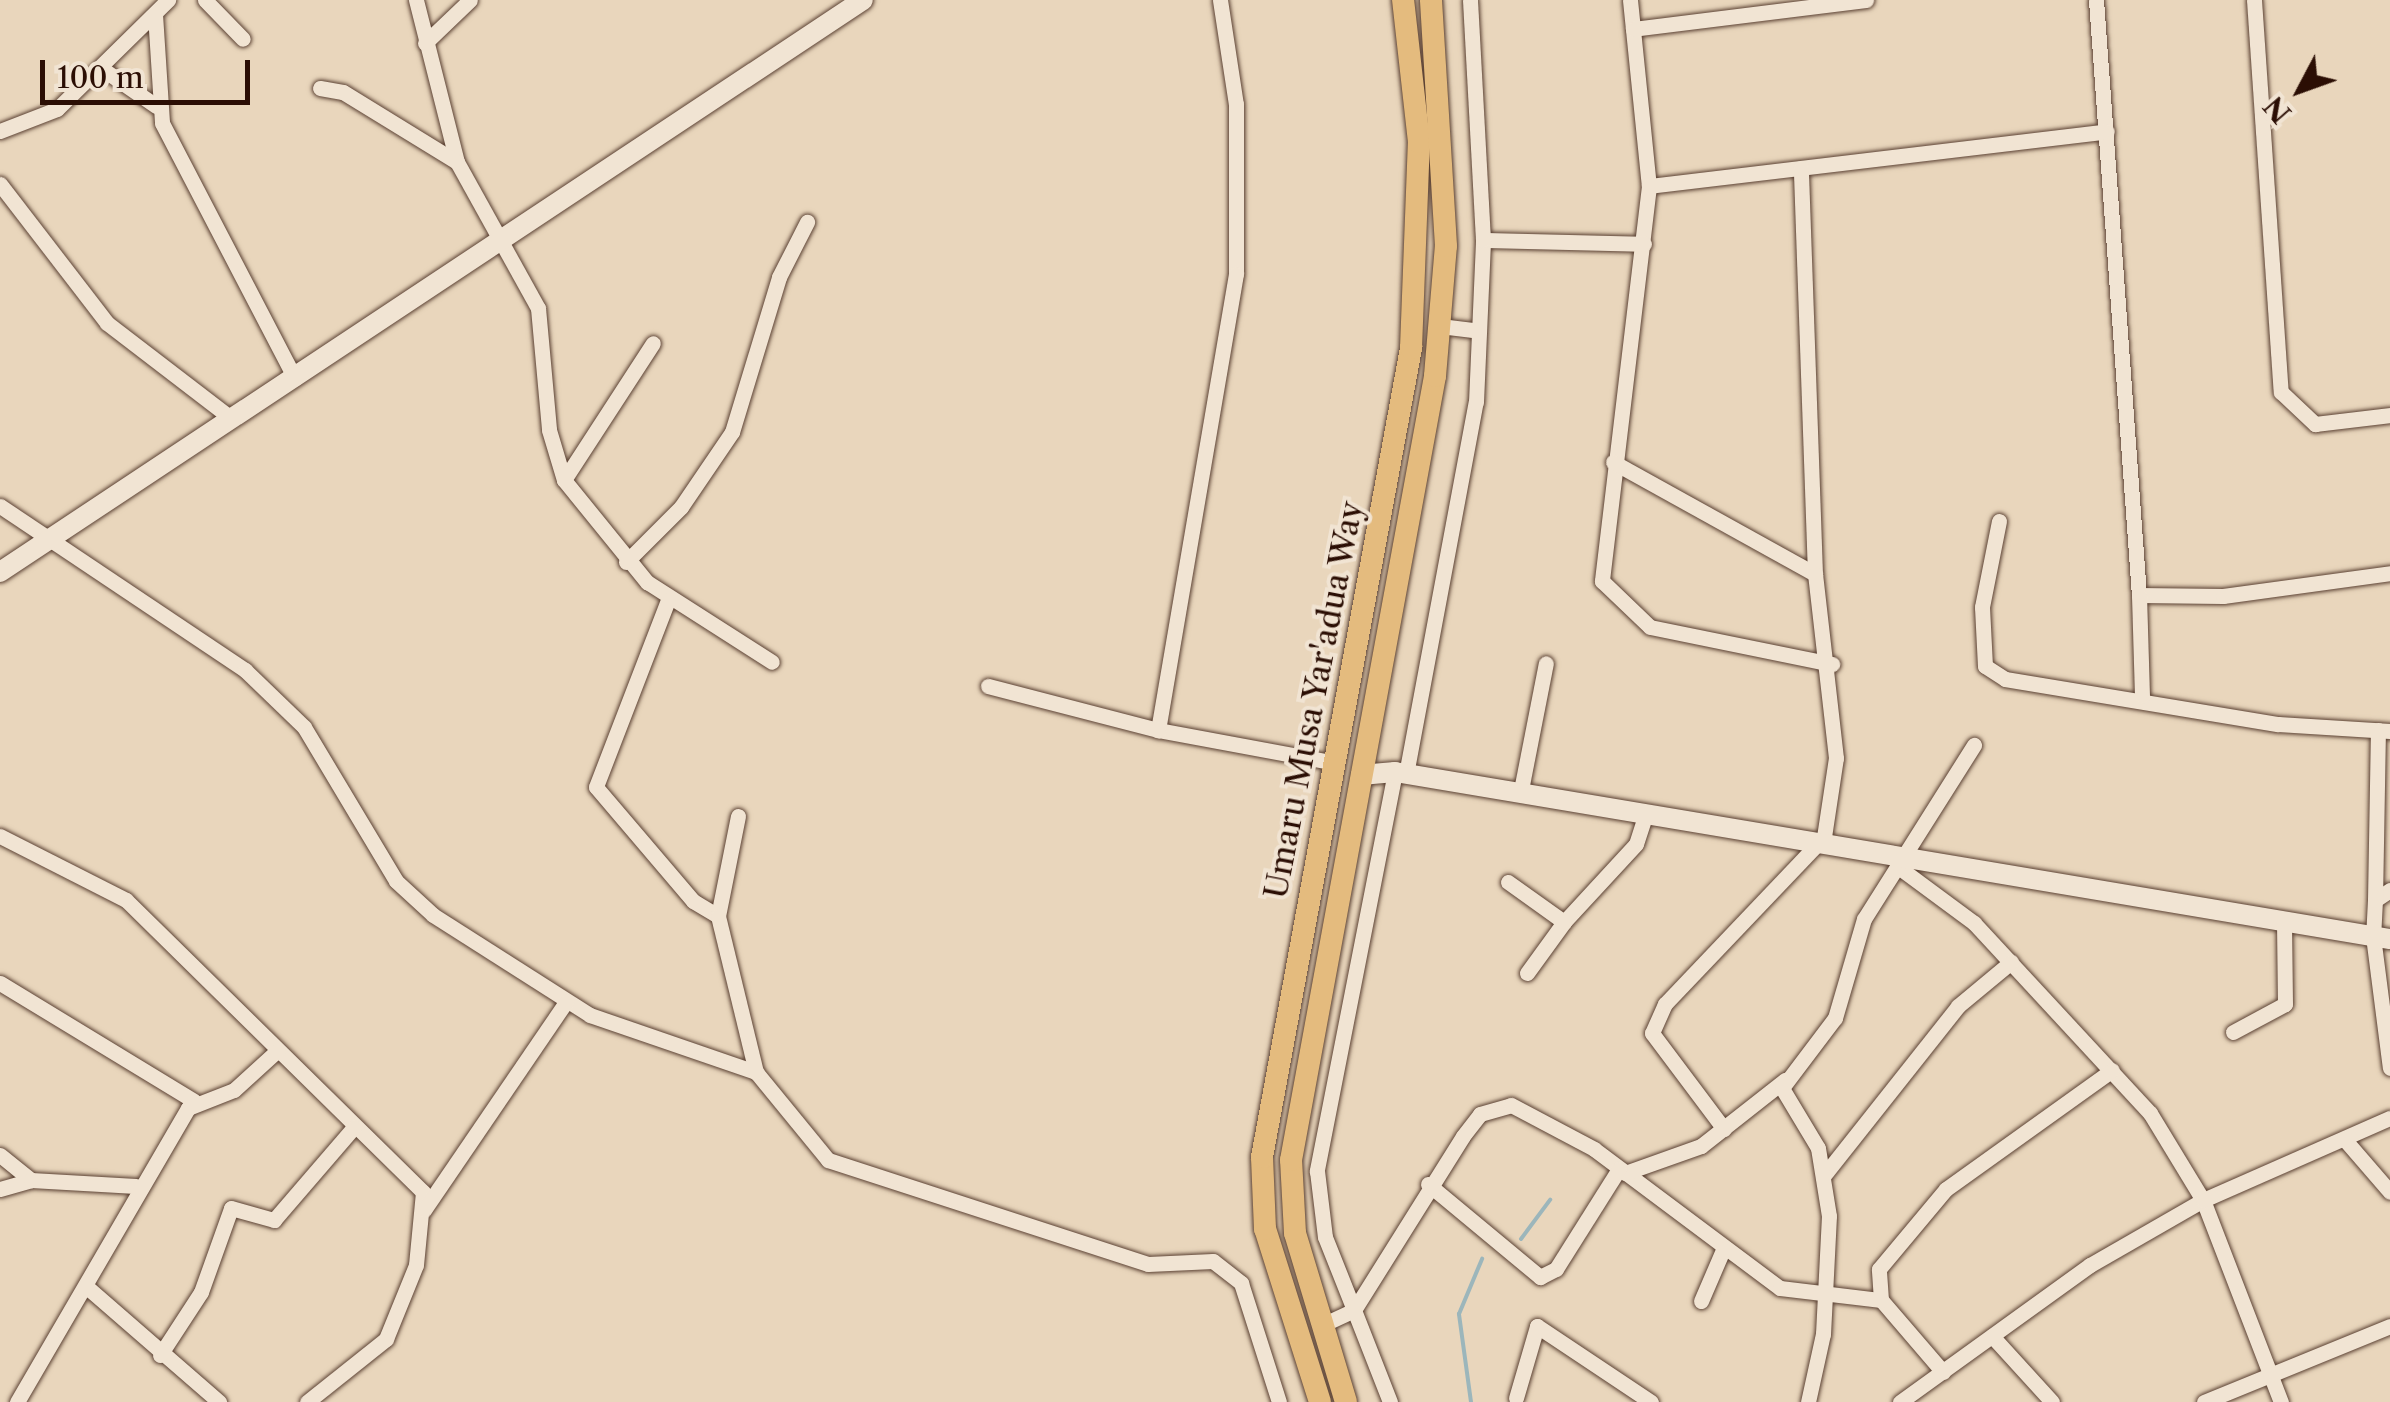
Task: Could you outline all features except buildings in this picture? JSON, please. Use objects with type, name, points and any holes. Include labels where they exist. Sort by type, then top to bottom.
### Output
[{"type":"main road","points":[[0,572],[864,0]]},
{"type":"main road","name":"Umaru Musa Yar'adua Way","points":[[1320,1402],[1275,1270],[1261,1192],[1411,348],[1419,142],[1403,0]]},
{"type":"main road","name":"Umaru Musa Yar'adua Way","points":[[1346,1402],[1295,1233],[1291,1160],[1440,326],[1445,154],[1431,0]]},
{"type":"main road","points":[[1363,764],[1645,816],[1819,842]]},
{"type":"main road","points":[[1402,771],[2284,922],[2382,931]]},
{"type":"main road","points":[[1906,860],[2382,931]]},
{"type":"street","points":[[205,0],[242,39]]},
{"type":"street","points":[[416,0],[457,162],[538,308],[548,430],[564,480],[626,562],[668,600],[772,662]]},
{"type":"street","points":[[425,43],[470,0]]},
{"type":"street","points":[[1158,730],[1236,274],[1236,104],[1220,0]]},
{"type":"street","points":[[1390,1402],[1325,1237],[1317,1171],[1476,402],[1483,240],[1470,0]]},
{"type":"street","points":[[1630,0],[1649,186],[1613,462],[1602,580],[1614,601],[1650,626],[1832,664]]},
{"type":"street","points":[[1633,28],[1795,2],[1866,0]]},
{"type":"street","points":[[2096,0],[2139,595],[2142,696]]},
{"type":"street","points":[[2254,0],[2280,392],[2315,424],[2390,415]]},
{"type":"street","points":[[0,131],[39,121],[101,68],[161,5]]},
{"type":"street","points":[[156,106],[161,5]]},
{"type":"street","points":[[101,68],[156,106],[295,378]]},
{"type":"street","points":[[320,88],[343,92],[457,162]]},
{"type":"street","points":[[1649,186],[2108,130]]},
{"type":"street","points":[[1724,1129],[1654,1039],[1656,1016],[1819,842],[1836,758],[1832,664],[1815,574],[1801,168]]},
{"type":"street","points":[[0,184],[108,323],[232,419]]},
{"type":"street","points":[[626,562],[681,506],[732,432],[779,277],[808,222]]},
{"type":"street","points":[[1483,240],[1644,244]]},
{"type":"street","points":[[1440,326],[1479,332]]},
{"type":"street","points":[[564,480],[653,344]]},
{"type":"street","points":[[1613,462],[1815,574]]},
{"type":"street","points":[[0,506],[43,542],[246,670],[304,726],[396,880],[566,1002],[756,1072]]},
{"type":"street","points":[[1998,521],[1982,606],[1985,666],[2036,686],[2142,696],[2278,724],[2384,730],[2382,931],[2390,1068]]},
{"type":"street","points":[[2139,595],[2223,596],[2390,573]]},
{"type":"street","points":[[668,600],[596,788],[692,901],[718,916]]},
{"type":"street","points":[[1521,790],[1546,663]]},
{"type":"street","points":[[988,686],[1158,730],[1336,763]]},
{"type":"street","points":[[1428,1184],[1540,1278],[1556,1269],[1622,1171],[1686,1154],[1788,1078],[1835,1018],[1852,945],[1974,745]]},
{"type":"street","points":[[738,816],[718,916],[756,1072],[835,1162],[1148,1264],[1214,1261],[1242,1283],[1280,1402]]},
{"type":"street","points":[[1527,973],[1564,922],[1636,844],[1645,816]]},
{"type":"street","points":[[0,836],[126,900],[354,1127],[414,1181],[424,1210]]},
{"type":"street","points":[[1906,860],[2011,962],[2112,1070],[2203,1200],[2281,1402]]},
{"type":"street","points":[[1508,882],[1564,922]]},
{"type":"street","points":[[2232,1032],[2285,1004],[2284,922]]},
{"type":"street","points":[[1825,1174],[1958,1006],[2011,962]]},
{"type":"street","points":[[0,983],[194,1100]]},
{"type":"street","points":[[308,1402],[386,1339],[416,1265],[424,1210],[566,1002]]},
{"type":"street","points":[[17,1402],[88,1288],[136,1186],[194,1100],[234,1090],[278,1050]]},
{"type":"street","points":[[1944,1372],[1881,1300],[1879,1269],[1946,1189],[2112,1070]]},
{"type":"street","points":[[1788,1078],[1784,1096],[1825,1174],[1825,1298],[1808,1402]]},
{"type":"street","points":[[1322,1325],[1354,1310],[1428,1184],[1480,1114],[1511,1104],[1622,1171],[1723,1250],[1780,1288],[1825,1298],[1881,1300]]},
{"type":"street","points":[[1900,1402],[1992,1336],[2203,1200],[2346,1141],[2390,1118]]},
{"type":"street","points":[[160,1356],[201,1292],[232,1208],[274,1220],[354,1127]]},
{"type":"street","points":[[2346,1141],[2390,1192]]},
{"type":"street","points":[[0,1156],[31,1180]]},
{"type":"street","points":[[0,1189],[31,1180],[136,1186]]},
{"type":"street","points":[[1701,1301],[1723,1250]]},
{"type":"street","points":[[88,1288],[160,1356],[219,1402]]},
{"type":"street","points":[[1514,1401],[1537,1326],[1651,1402]]},
{"type":"street","points":[[2204,1402],[2390,1326]]},
{"type":"street","points":[[1992,1336],[2052,1402]]},
{"type":"waterway","points":[[1521,1239],[1550,1200]]},
{"type":"waterway","points":[[1471,1402],[1459,1314],[1482,1259]]}]
